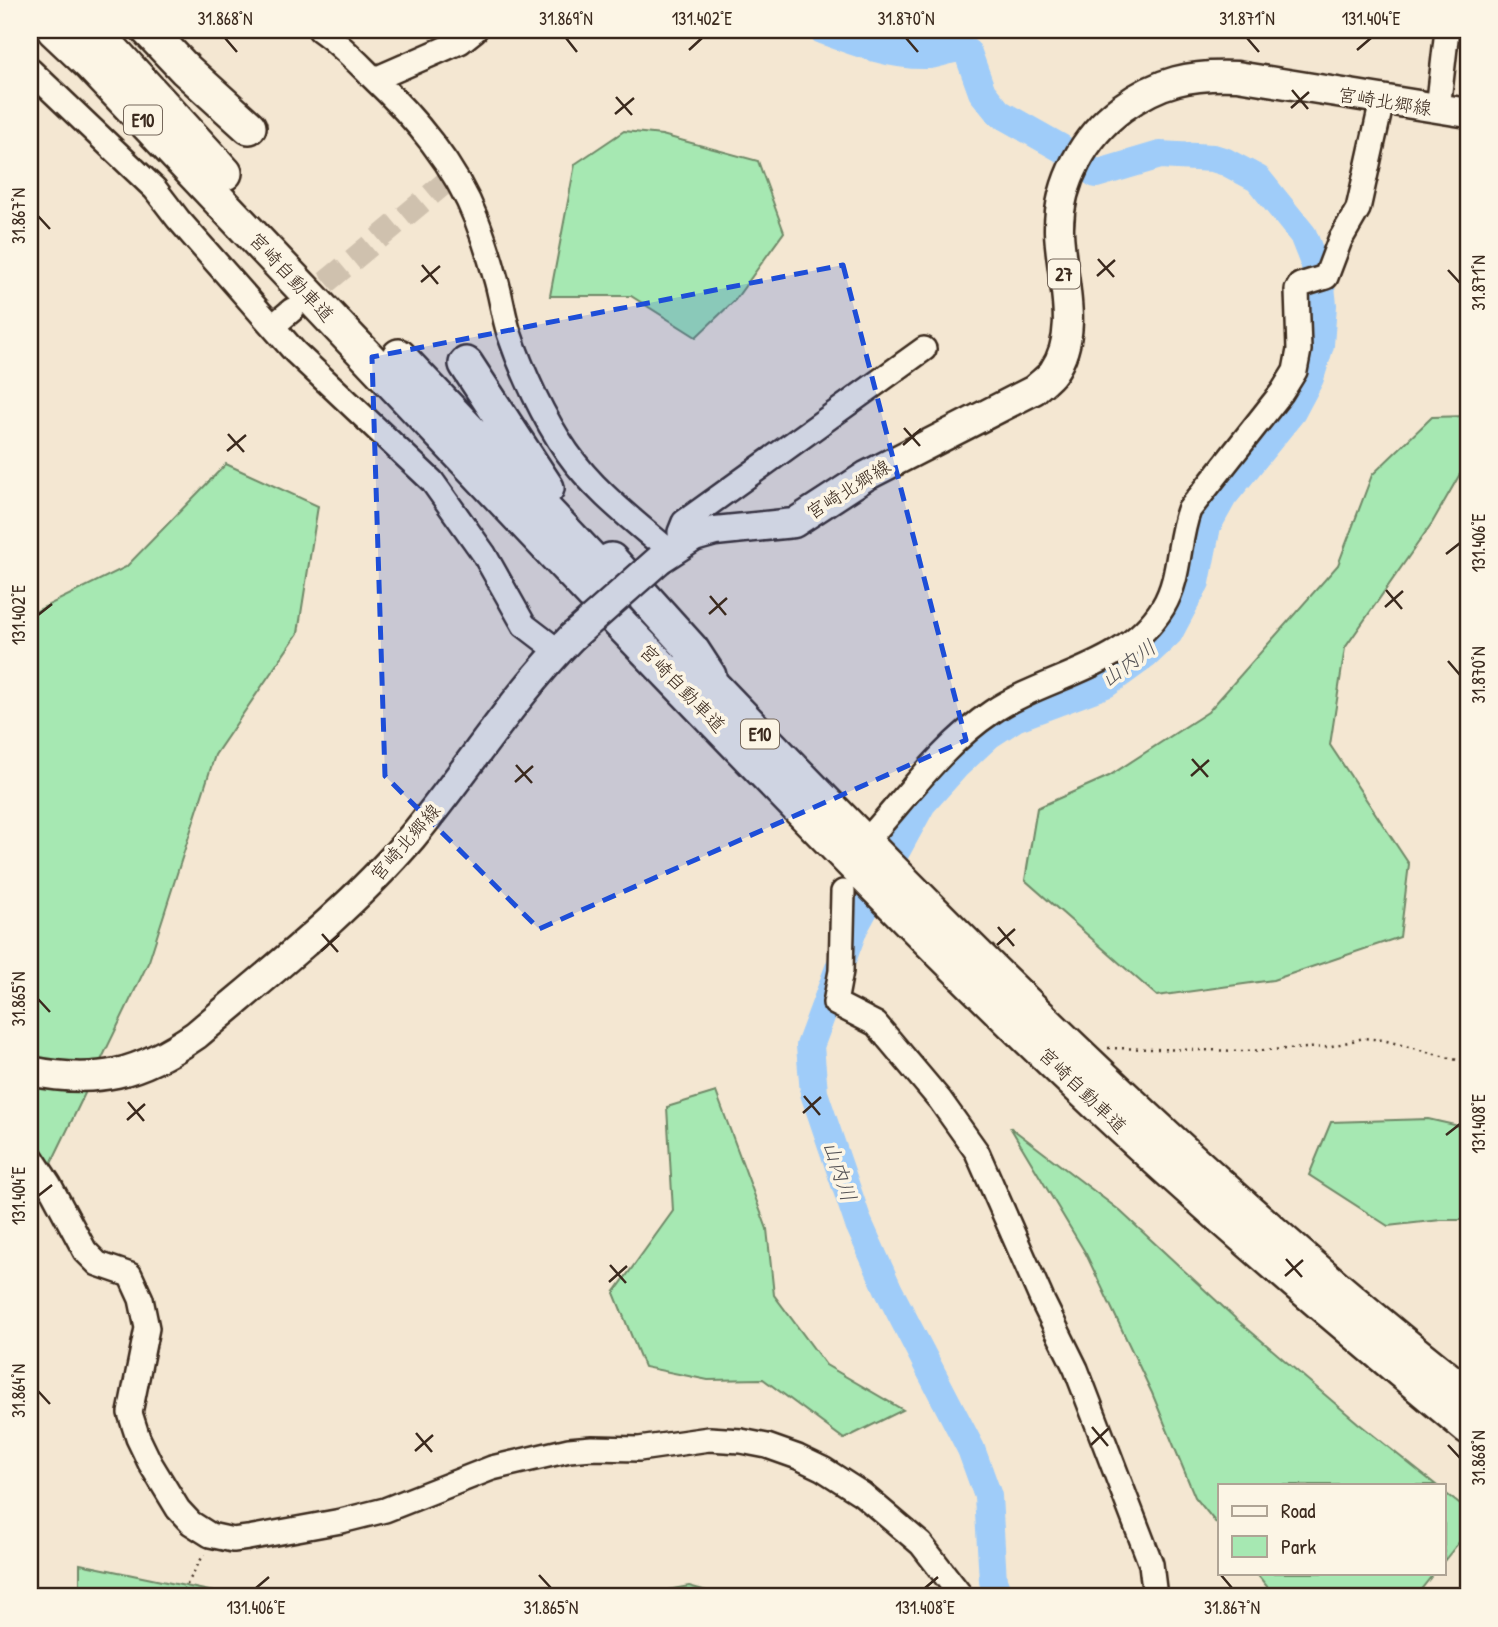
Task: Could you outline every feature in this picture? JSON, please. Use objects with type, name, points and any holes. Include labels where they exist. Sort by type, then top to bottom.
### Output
[{"type":"highway","name":"宮崎自動車道","points":[[54,30],[925,938],[1207,1206],[1468,1427]]},
{"type":"highway","name":"宮崎自動車道","points":[[94,30],[272,223],[721,694],[991,969],[1178,1148],[1376,1321],[1468,1395]]},
{"type":"highway","points":[[148,30],[185,69],[248,127]]},
{"type":"highway","points":[[466,364],[556,500],[692,650],[721,694]]},
{"type":"main road","name":"宮崎北郷線","points":[[30,1071],[85,1078],[128,1070],[166,1056],[196,1035],[365,887],[412,837],[526,687],[565,644],[670,552],[715,531],[794,523],[866,475],[1034,390],[1054,371],[1064,346],[1069,310],[1059,231],[1061,205],[1071,171],[1089,139],[1133,100],[1163,84],[1206,75],[1237,76],[1468,113]]},
{"type":"street","points":[[320,30],[391,94],[428,137],[450,179],[476,219],[495,275],[509,333],[548,421],[566,451],[586,478],[670,552],[684,522],[924,349]]},
{"type":"street","points":[[375,79],[460,42],[475,30]]},
{"type":"street","points":[[1438,109],[1447,30]]},
{"type":"street","points":[[30,70],[155,189],[295,352],[432,481],[484,554],[524,625],[565,644]]},
{"type":"street","points":[[876,830],[940,756],[991,713],[1023,694],[1085,669],[1113,654],[1142,633],[1162,610],[1171,592],[1189,510],[1282,392],[1295,371],[1299,350],[1297,290],[1300,285],[1326,277],[1340,240],[1357,209],[1382,100]]},
{"type":"street","points":[[273,326],[292,310]]},
{"type":"street","points":[[842,892],[841,971],[835,1003],[876,1024],[940,1100],[977,1152],[1076,1370],[1151,1564],[1156,1597]]},
{"type":"street","points":[[30,1155],[85,1251],[98,1264],[130,1275],[141,1299],[147,1328],[130,1413],[138,1438],[160,1481],[178,1509],[199,1530],[233,1540],[341,1521],[385,1510],[492,1468],[569,1450],[667,1447],[709,1439],[741,1441],[767,1446],[798,1457],[823,1469],[862,1494],[921,1544],[962,1597]]},
{"type":"path","points":[[1101,1048],[1244,1051],[1328,1047],[1364,1038],[1383,1040],[1468,1063]]},
{"type":"path","points":[[180,1597],[215,1536]]},
{"type":"highlighted area","points":[[843,265],[966,740],[539,929],[385,776],[372,357]]},
{"type":"green space","points":[[624,131],[662,135],[758,161],[784,232],[735,300],[696,337],[631,296],[550,296],[575,164]]},
{"type":"green space","points":[[1468,416],[1468,460],[1432,523],[1345,648],[1330,745],[1409,864],[1400,937],[1273,980],[1157,996],[1025,880],[1037,808],[1109,776],[1208,712],[1338,565],[1372,475],[1432,417]]},
{"type":"green space","points":[[226,464],[318,506],[298,633],[215,755],[149,961],[30,1207],[30,614],[126,567]]},
{"type":"green space","points":[[716,1092],[767,1229],[774,1295],[826,1365],[903,1410],[844,1439],[763,1379],[708,1380],[644,1367],[614,1293],[673,1211],[667,1107]]},
{"type":"green space","points":[[1428,1119],[1468,1128],[1468,1220],[1388,1226],[1309,1175],[1331,1122]]},
{"type":"green space","points":[[1010,1127],[1119,1210],[1235,1318],[1358,1423],[1435,1484],[1218,1484],[1218,1526],[1195,1497],[1152,1393],[1086,1254]]},
{"type":"green space","points":[[1446,1494],[1468,1511],[1468,1531],[1446,1558]]},
{"type":"green space","points":[[80,1564],[238,1597],[80,1597]]},
{"type":"green space","points":[[1257,1574],[1433,1574],[1415,1597],[1279,1597],[1273,1594]]},
{"type":"green space","points":[[689,1586],[728,1597],[630,1597]]},
{"type":"waterway","name":"山内川","points":[[822,30],[887,51],[914,55],[963,50],[968,53],[982,92],[999,113],[1061,148],[1096,174],[1160,155],[1213,158],[1226,162],[1258,179],[1303,235],[1320,278],[1323,305],[1320,345],[1310,378],[1292,412],[1223,497],[1207,526],[1196,582],[1169,633],[1146,655],[1106,684],[1015,718],[989,735],[922,804],[854,928],[810,1046],[814,1093],[858,1222],[889,1291],[971,1449],[988,1496],[993,1581],[999,1597]]},
{"type":"tunnel","points":[[300,304],[446,182]]}]
